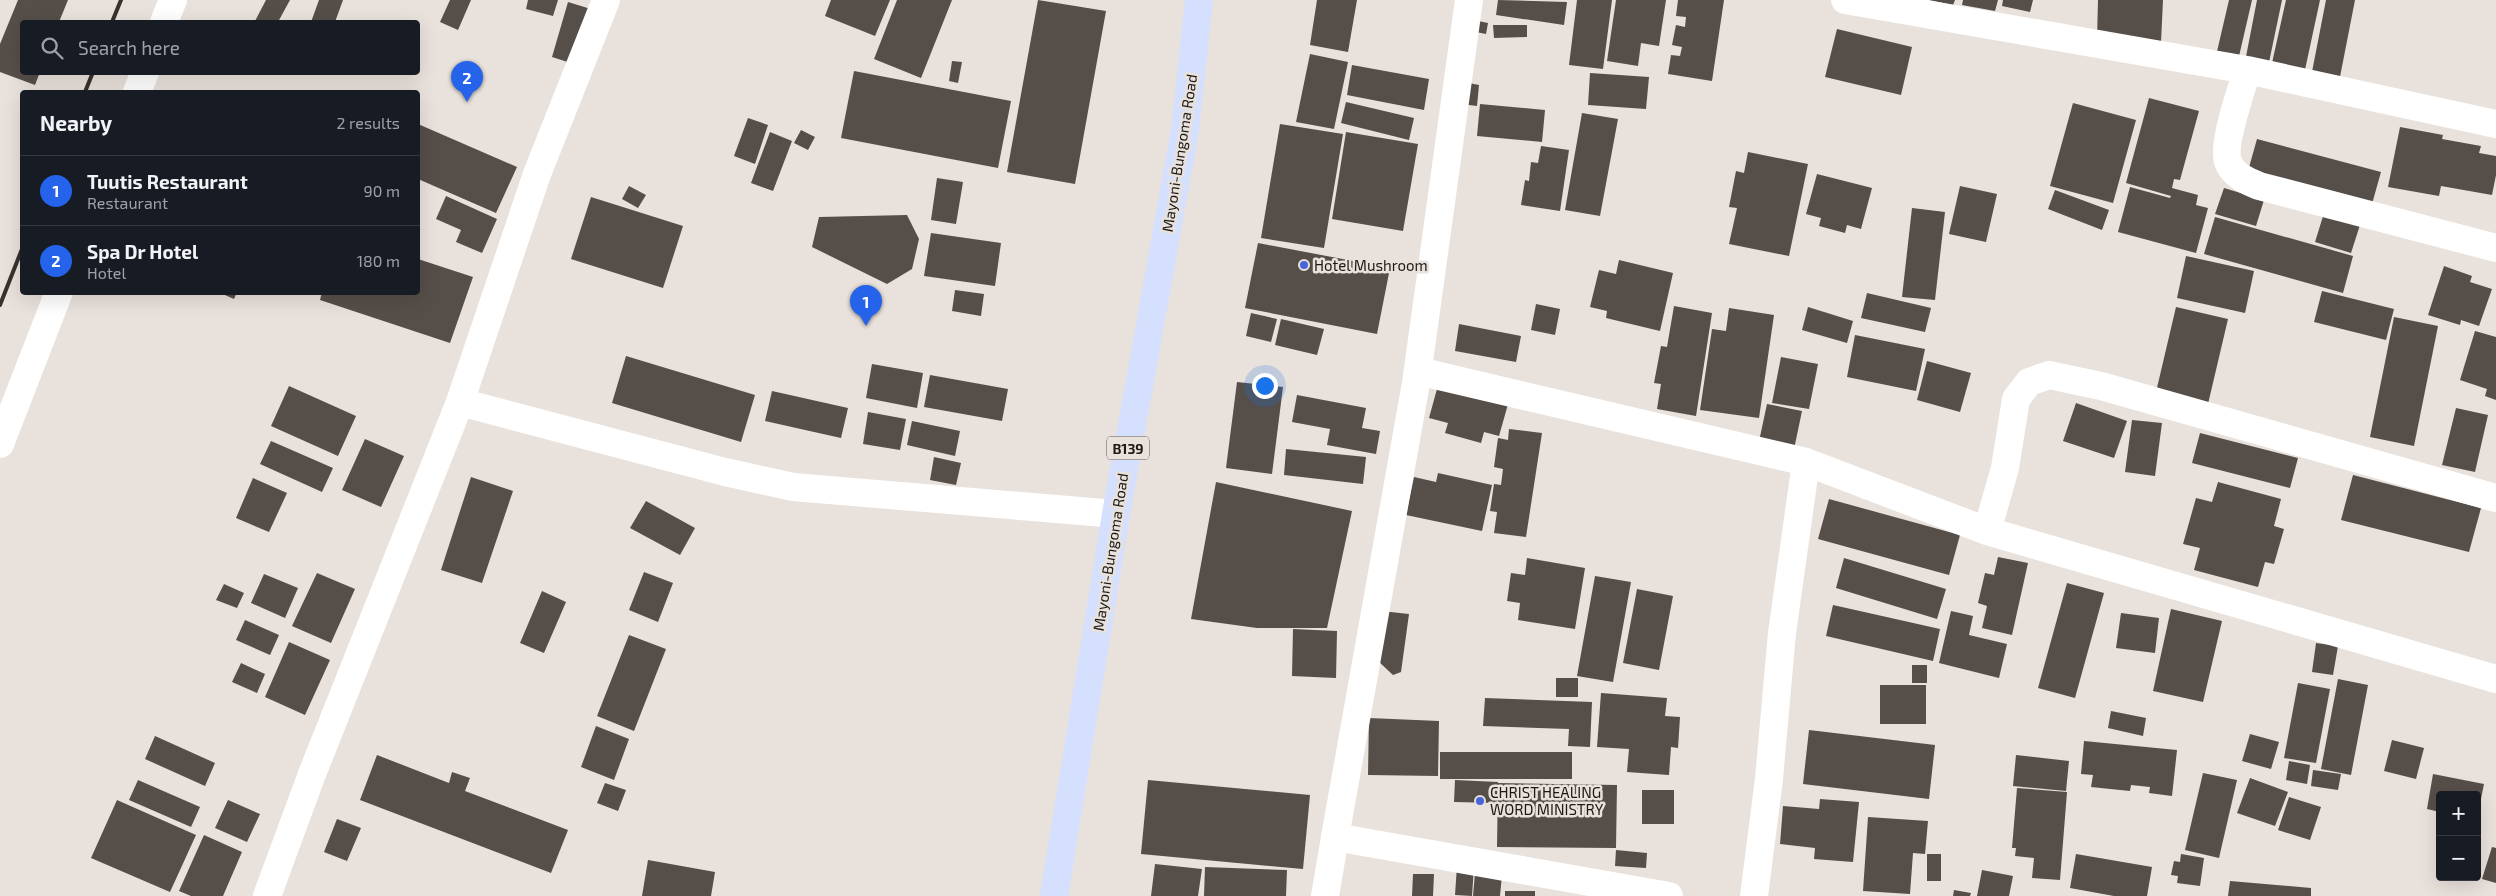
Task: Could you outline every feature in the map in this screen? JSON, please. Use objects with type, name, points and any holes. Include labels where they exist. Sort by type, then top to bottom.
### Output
[{"type":"main road","name":"Mayoni-Bungoma Road","points":[[1054,896],[1116,514],[1185,130],[1200,0]]},
{"type":"street","points":[[165,20],[173,0]]},
{"type":"street","points":[[267,896],[315,765],[460,402],[537,174],[606,0]]},
{"type":"street","points":[[1325,896],[1418,371],[1469,0]]},
{"type":"street","points":[[1845,0],[2247,70],[2496,124]]},
{"type":"street","points":[[2247,70],[2226,148],[2228,163],[2240,178],[2259,186],[2496,248]]},
{"type":"street","points":[[138,90],[144,75]]},
{"type":"street","points":[[0,444],[58,295]]},
{"type":"street","points":[[1418,371],[1806,462],[1987,531],[2496,679]]},
{"type":"street","points":[[1987,531],[2005,468],[2016,399],[2029,382],[2049,375],[2101,386],[2496,498]]},
{"type":"street","points":[[460,402],[793,487],[1116,514]]},
{"type":"street","points":[[1754,896],[1768,779],[1782,633],[1806,462]]},
{"type":"street","points":[[1335,837],[1669,896]]},
{"type":"building","points":[[18,0],[68,0],[60,20],[20,20],[20,75],[39,75],[35,85],[0,72],[0,44]]},
{"type":"building","points":[[266,0],[290,0],[279,20],[256,20]]},
{"type":"building","points":[[319,0],[343,0],[336,20],[312,20]]},
{"type":"building","points":[[450,0],[471,0],[458,30],[440,22]]},
{"type":"building","points":[[528,0],[558,0],[553,16],[526,9]]},
{"type":"building","points":[[831,0],[890,0],[875,36],[825,16]]},
{"type":"building","points":[[897,0],[952,0],[921,78],[874,59]]},
{"type":"building","points":[[1038,0],[1106,11],[1075,184],[1007,172]]},
{"type":"building","points":[[1317,0],[1357,0],[1348,52],[1310,45]]},
{"type":"building","points":[[1498,0],[1567,2],[1564,25],[1496,15]]},
{"type":"building","points":[[1577,0],[1612,0],[1603,69],[1569,65]]},
{"type":"building","points":[[1616,0],[1666,0],[1659,46],[1641,43],[1638,66],[1607,61]]},
{"type":"building","points":[[1678,0],[1724,0],[1712,81],[1668,74],[1671,55],[1680,56],[1682,47],[1672,45],[1676,25],[1685,27],[1686,17],[1676,16]]},
{"type":"building","points":[[1929,0],[1955,0],[1953,5]]},
{"type":"building","points":[[1963,0],[1998,0],[1995,11],[1962,5]]},
{"type":"building","points":[[2003,0],[2033,0],[2030,12],[2002,6]]},
{"type":"building","points":[[2098,0],[2163,0],[2161,42],[2097,39]]},
{"type":"building","points":[[2229,0],[2252,0],[2237,65],[2215,60]]},
{"type":"building","points":[[2257,0],[2282,0],[2267,72],[2244,67]]},
{"type":"building","points":[[2286,0],[2320,0],[2303,79],[2270,72]]},
{"type":"building","points":[[2326,0],[2355,0],[2339,82],[2311,77]]},
{"type":"building","points":[[568,2],[594,10],[577,65],[552,57]]},
{"type":"building","points":[[1478,21],[1488,23],[1486,34],[1476,32]]},
{"type":"building","points":[[1493,25],[1527,25],[1527,37],[1494,38]]},
{"type":"building","points":[[1837,29],[1912,47],[1901,95],[1825,77]]},
{"type":"building","points":[[1310,54],[1348,62],[1334,129],[1296,122]]},
{"type":"building","points":[[952,61],[962,62],[958,83],[949,81]]},
{"type":"building","points":[[1352,65],[1429,79],[1424,110],[1347,95]]},
{"type":"building","points":[[854,71],[1011,101],[998,168],[841,138]]},
{"type":"building","points":[[1590,73],[1649,77],[1646,109],[1588,105]]},
{"type":"building","points":[[1464,82],[1479,85],[1477,106],[1461,104]]},
{"type":"building","points":[[2149,98],[2199,111],[2180,180],[2174,179],[2172,188],[2198,195],[2196,205],[2208,208],[2196,253],[2118,232],[2130,187],[2170,198],[2171,196],[2126,183]]},
{"type":"building","points":[[1346,102],[1414,118],[1409,140],[1341,123]]},
{"type":"building","points":[[2073,103],[2136,120],[2113,203],[2050,186]]},
{"type":"building","points":[[1480,104],[1545,110],[1542,142],[1477,136]]},
{"type":"building","points":[[1582,113],[1618,119],[1600,216],[1565,210]]},
{"type":"building","points":[[748,118],[768,125],[755,164],[734,156]]},
{"type":"building","points":[[1280,124],[1343,134],[1324,248],[1261,238]]},
{"type":"building","points":[[420,125],[517,167],[496,213],[420,180]]},
{"type":"building","points":[[2400,127],[2443,135],[2442,139],[2481,146],[2479,153],[2496,156],[2496,175],[2492,195],[2441,186],[2439,196],[2388,187]]},
{"type":"building","points":[[801,130],[815,137],[808,150],[794,143]]},
{"type":"building","points":[[770,132],[792,141],[773,191],[751,183]]},
{"type":"building","points":[[1346,132],[1418,144],[1403,231],[1332,219]]},
{"type":"building","points":[[2257,139],[2381,172],[2372,204],[2248,171]]},
{"type":"building","points":[[1541,146],[1569,150],[1560,211],[1521,205],[1525,180],[1529,181],[1531,162],[1538,163]]},
{"type":"building","points":[[1748,152],[1808,164],[1789,256],[1729,244],[1737,208],[1729,207],[1736,171],[1744,173]]},
{"type":"building","points":[[1817,174],[1872,188],[1861,229],[1847,225],[1845,233],[1819,226],[1821,218],[1806,214]]},
{"type":"building","points":[[937,178],[963,182],[956,224],[931,220]]},
{"type":"building","points":[[629,186],[646,195],[638,208],[622,199]]},
{"type":"building","points":[[1960,186],[1997,194],[1986,242],[1949,234]]},
{"type":"building","points":[[2224,188],[2264,200],[2256,226],[2215,214]]},
{"type":"building","points":[[2055,190],[2109,210],[2102,230],[2048,209]]},
{"type":"building","points":[[446,196],[497,219],[482,253],[456,242],[461,230],[436,219]]},
{"type":"building","points":[[591,197],[683,226],[663,288],[571,259]]},
{"type":"building","points":[[1912,208],[1945,212],[1935,300],[1902,297]]},
{"type":"building","points":[[2324,213],[2360,225],[2351,253],[2315,242]]},
{"type":"building","points":[[907,215],[919,239],[912,269],[887,284],[812,247],[819,217]]},
{"type":"building","points":[[2215,217],[2353,256],[2343,293],[2204,254]]},
{"type":"building","points":[[931,233],[1001,243],[995,286],[924,276]]},
{"type":"building","points":[[1258,243],[1390,268],[1377,334],[1245,308]]},
{"type":"building","points":[[2186,256],[2254,271],[2245,313],[2177,298]]},
{"type":"building","points":[[420,260],[473,277],[450,343],[320,300],[321,295],[420,295]]},
{"type":"building","points":[[1619,260],[1673,273],[1660,331],[1606,318],[1607,311],[1590,307],[1599,270],[1616,274]]},
{"type":"building","points":[[2444,266],[2472,276],[2470,282],[2492,289],[2479,326],[2461,320],[2460,325],[2428,315]]},
{"type":"building","points":[[955,290],[984,294],[981,316],[952,311]]},
{"type":"building","points":[[2322,291],[2394,309],[2386,340],[2314,322]]},
{"type":"building","points":[[1867,293],[1931,308],[1925,332],[1861,318]]},
{"type":"building","points":[[225,295],[236,295],[234,299]]},
{"type":"building","points":[[1536,304],[1560,309],[1555,335],[1531,330]]},
{"type":"building","points":[[1674,306],[1712,313],[1696,416],[1657,409],[1661,384],[1654,383],[1661,346],[1667,347]]},
{"type":"building","points":[[1808,307],[1853,321],[1847,343],[1802,330]]},
{"type":"building","points":[[2176,307],[2228,319],[2208,404],[2156,392]]},
{"type":"building","points":[[1729,308],[1774,315],[1759,418],[1700,410],[1712,329],[1726,331]]},
{"type":"building","points":[[1251,313],[1277,319],[1271,342],[1246,336]]},
{"type":"building","points":[[2394,317],[2438,326],[2414,446],[2370,437]]},
{"type":"building","points":[[1281,319],[1324,329],[1317,355],[1275,345]]},
{"type":"building","points":[[1459,324],[1521,336],[1516,362],[1455,351]]},
{"type":"building","points":[[2475,331],[2496,337],[2496,400],[2485,396],[2487,389],[2460,380]]},
{"type":"building","points":[[1855,335],[1925,349],[1916,391],[1847,377]]},
{"type":"building","points":[[626,356],[755,395],[741,442],[612,403]]},
{"type":"building","points":[[1781,357],[1818,364],[1809,409],[1772,403]]},
{"type":"building","points":[[1927,361],[1971,373],[1960,412],[1917,400]]},
{"type":"building","points":[[872,364],[923,373],[917,408],[866,398]]},
{"type":"building","points":[[930,375],[1008,389],[1002,421],[924,407]]},
{"type":"building","points":[[1440,378],[1510,397],[1499,436],[1484,432],[1481,443],[1445,433],[1448,423],[1429,418]]},
{"type":"building","points":[[1237,382],[1283,387],[1272,474],[1226,468]]},
{"type":"building","points":[[289,386],[356,416],[338,456],[271,426]]},
{"type":"building","points":[[772,391],[848,408],[841,438],[765,421]]},
{"type":"building","points":[[1297,395],[1366,408],[1362,428],[1380,431],[1376,454],[1327,445],[1330,429],[1292,422]]},
{"type":"building","points":[[2076,403],[2127,421],[2114,458],[2063,441]]},
{"type":"building","points":[[1767,404],[1802,411],[1793,454],[1758,446]]},
{"type":"building","points":[[2456,408],[2488,415],[2475,472],[2442,465]]},
{"type":"building","points":[[868,412],[906,419],[900,450],[863,444]]},
{"type":"building","points":[[2132,420],[2162,423],[2155,476],[2125,472]]},
{"type":"building","points":[[912,421],[960,431],[955,456],[907,445]]},
{"type":"building","points":[[1509,429],[1542,433],[1526,537],[1494,533],[1497,512],[1490,511],[1494,484],[1501,485],[1503,469],[1494,467],[1498,438],[1508,440]]},
{"type":"building","points":[[2200,433],[2298,458],[2290,488],[2192,463]]},
{"type":"building","points":[[365,439],[404,456],[381,507],[342,490]]},
{"type":"building","points":[[271,441],[333,468],[322,492],[260,464]]},
{"type":"building","points":[[1286,449],[1366,457],[1363,484],[1284,475]]},
{"type":"building","points":[[934,457],[961,463],[956,485],[930,480]]},
{"type":"building","points":[[1438,473],[1492,485],[1482,531],[1406,515],[1414,477],[1436,482]]},
{"type":"building","points":[[2353,475],[2481,508],[2469,552],[2341,520]]},
{"type":"building","points":[[471,477],[513,491],[482,583],[441,570]]},
{"type":"building","points":[[253,478],[287,493],[269,532],[236,518]]},
{"type":"building","points":[[1216,482],[1352,511],[1327,628],[1257,628],[1191,619]]},
{"type":"building","points":[[2218,482],[2281,499],[2274,526],[2284,529],[2274,564],[2265,562],[2258,587],[2194,570],[2200,548],[2183,544],[2196,498],[2212,502]]},
{"type":"building","points":[[1829,499],[1960,535],[1949,575],[1818,539]]},
{"type":"building","points":[[646,501],[695,528],[680,555],[630,528]]},
{"type":"building","points":[[1998,557],[2028,563],[2012,635],[1982,628],[1987,606],[1978,603],[1985,573],[1994,575]]},
{"type":"building","points":[[1527,558],[1585,568],[1575,629],[1518,620],[1520,603],[1507,601],[1511,573],[1525,575]]},
{"type":"building","points":[[1844,558],[1946,589],[1937,619],[1836,588]]},
{"type":"building","points":[[644,572],[673,583],[658,622],[629,610]]},
{"type":"building","points":[[317,573],[355,589],[331,643],[292,626]]},
{"type":"building","points":[[264,574],[298,588],[285,618],[251,603]]},
{"type":"building","points":[[1595,576],[1631,582],[1613,682],[1577,676]]},
{"type":"building","points":[[2067,583],[2104,593],[2075,698],[2038,688]]},
{"type":"building","points":[[224,584],[244,593],[237,608],[216,600]]},
{"type":"building","points":[[1637,589],[1673,596],[1659,670],[1623,663]]},
{"type":"building","points":[[542,591],[566,602],[544,653],[520,643]]},
{"type":"building","points":[[1833,605],[1940,629],[1933,661],[1826,636]]},
{"type":"building","points":[[2171,609],[2222,621],[2203,702],[2153,691]]},
{"type":"building","points":[[1381,611],[1409,614],[1401,672],[1393,675],[1377,660]]},
{"type":"building","points":[[1951,611],[1973,616],[1969,635],[2007,644],[1999,678],[1939,663]]},
{"type":"building","points":[[2121,613],[2159,618],[2155,653],[2116,648]]},
{"type":"building","points":[[245,620],[279,635],[270,655],[236,640]]},
{"type":"building","points":[[1293,629],[1337,631],[1336,678],[1292,676]]},
{"type":"building","points":[[629,635],[666,649],[634,731],[597,716]]},
{"type":"building","points":[[289,642],[330,660],[305,715],[265,697]]},
{"type":"building","points":[[2316,643],[2338,646],[2333,675],[2312,672]]},
{"type":"building","points":[[241,663],[265,674],[257,693],[232,682]]},
{"type":"building","points":[[1912,665],[1927,665],[1927,683],[1912,683]]},
{"type":"building","points":[[1556,678],[1578,678],[1578,697],[1556,697]]},
{"type":"building","points":[[2338,679],[2368,685],[2351,775],[2321,769]]},
{"type":"building","points":[[2298,683],[2330,689],[2316,763],[2284,758]]},
{"type":"building","points":[[1880,685],[1926,685],[1926,724],[1880,724]]},
{"type":"building","points":[[1601,693],[1667,698],[1665,716],[1680,717],[1678,748],[1671,747],[1669,775],[1627,772],[1629,749],[1597,747]]},
{"type":"building","points":[[1485,698],[1592,702],[1590,747],[1568,746],[1569,729],[1483,726]]},
{"type":"building","points":[[2111,711],[2146,718],[2143,736],[2108,728]]},
{"type":"building","points":[[1369,718],[1439,721],[1438,776],[1368,775]]},
{"type":"building","points":[[596,726],[629,739],[614,780],[581,767]]},
{"type":"building","points":[[1809,730],[1935,745],[1929,799],[1803,784]]},
{"type":"building","points":[[2250,734],[2279,742],[2271,769],[2242,761]]},
{"type":"building","points":[[155,736],[215,763],[205,786],[145,759]]},
{"type":"building","points":[[2392,740],[2424,748],[2416,779],[2384,771]]},
{"type":"building","points":[[2084,741],[2177,750],[2172,796],[2149,793],[2150,787],[2131,785],[2130,791],[2091,787],[2093,775],[2081,774]]},
{"type":"building","points":[[1440,752],[1572,752],[1572,779],[1440,779]]},
{"type":"building","points":[[377,755],[449,783],[452,772],[470,778],[465,791],[568,830],[551,873],[360,800]]},
{"type":"building","points":[[2016,755],[2069,761],[2066,791],[2013,786]]},
{"type":"building","points":[[2289,761],[2310,765],[2307,784],[2286,780]]},
{"type":"building","points":[[2313,770],[2341,774],[2338,790],[2311,786]]},
{"type":"building","points":[[2203,773],[2237,780],[2219,858],[2185,850]]},
{"type":"building","points":[[2433,774],[2484,784],[2481,798],[2481,791],[2436,791],[2436,811],[2427,809]]},
{"type":"building","points":[[2250,778],[2288,792],[2275,826],[2237,813]]},
{"type":"building","points":[[138,780],[200,807],[191,827],[129,800]]},
{"type":"building","points":[[1148,780],[1310,795],[1303,869],[1141,854]]},
{"type":"building","points":[[1455,780],[1498,782],[1497,803],[1454,802]]},
{"type":"building","points":[[605,783],[626,790],[618,811],[597,803]]},
{"type":"building","points":[[1498,783],[1617,785],[1616,848],[1497,847]]},
{"type":"building","points":[[2017,788],[2067,792],[2060,880],[2032,878],[2034,858],[2015,856],[2016,848],[2012,848]]},
{"type":"building","points":[[1642,790],[1674,790],[1674,824],[1642,824]]},
{"type":"building","points":[[2289,797],[2321,807],[2310,840],[2278,830]]},
{"type":"building","points":[[1820,799],[1859,802],[1853,862],[1814,859],[1815,848],[1780,844],[1783,806],[1819,809]]},
{"type":"building","points":[[117,800],[196,835],[170,892],[91,858]]},
{"type":"building","points":[[228,800],[260,814],[247,842],[215,828]]},
{"type":"building","points":[[1868,817],[1928,821],[1925,854],[1913,853],[1910,894],[1863,891]]},
{"type":"building","points":[[337,819],[361,828],[347,861],[324,852]]},
{"type":"building","points":[[204,835],[242,852],[223,896],[191,896],[179,891]]},
{"type":"building","points":[[2492,847],[2496,848],[2496,883],[2482,879]]},
{"type":"building","points":[[1616,850],[1647,853],[1646,868],[1615,866]]},
{"type":"building","points":[[1927,854],[1941,854],[1941,881],[1927,881]]},
{"type":"building","points":[[2076,854],[2152,867],[2147,896],[2114,896],[2070,888]]},
{"type":"building","points":[[2181,854],[2204,858],[2200,886],[2177,883],[2178,876],[2171,875],[2174,861],[2180,862]]},
{"type":"building","points":[[648,860],[715,872],[711,896],[642,896]]},
{"type":"building","points":[[1155,864],[1202,869],[1198,896],[1151,896]]},
{"type":"building","points":[[1457,866],[1474,867],[1472,896],[1455,895]]},
{"type":"building","points":[[1205,867],[1287,870],[1286,896],[1204,896]]},
{"type":"building","points":[[1982,870],[2013,876],[2009,896],[1977,896]]},
{"type":"building","points":[[1475,873],[1502,875],[1500,896],[1473,896]]},
{"type":"building","points":[[1413,874],[1434,874],[1433,896],[1412,896]]},
{"type":"building","points":[[2230,881],[2311,888],[2311,896],[2228,896]]},
{"type":"building","points":[[1954,890],[1971,893],[1970,896],[1953,896]]},
{"type":"building","points":[[1505,891],[1535,891],[1535,896],[1505,896]]},
{"type":"railway","points":[[113,20],[121,0]]},
{"type":"railway","points":[[86,90],[92,75]]},
{"type":"railway","points":[[0,305],[20,254]]},
{"type":"place","name":"Spa Dr Hotel","points":[[467,102]]},
{"type":"place","name":"Hotel Mushroom","points":[[1304,265]]},
{"type":"place","name":"Tuutis Restaurant","points":[[866,326]]},
{"type":"place","name":"CHRIST HEALING WORD MINISTRY","points":[[1480,801]]}]
